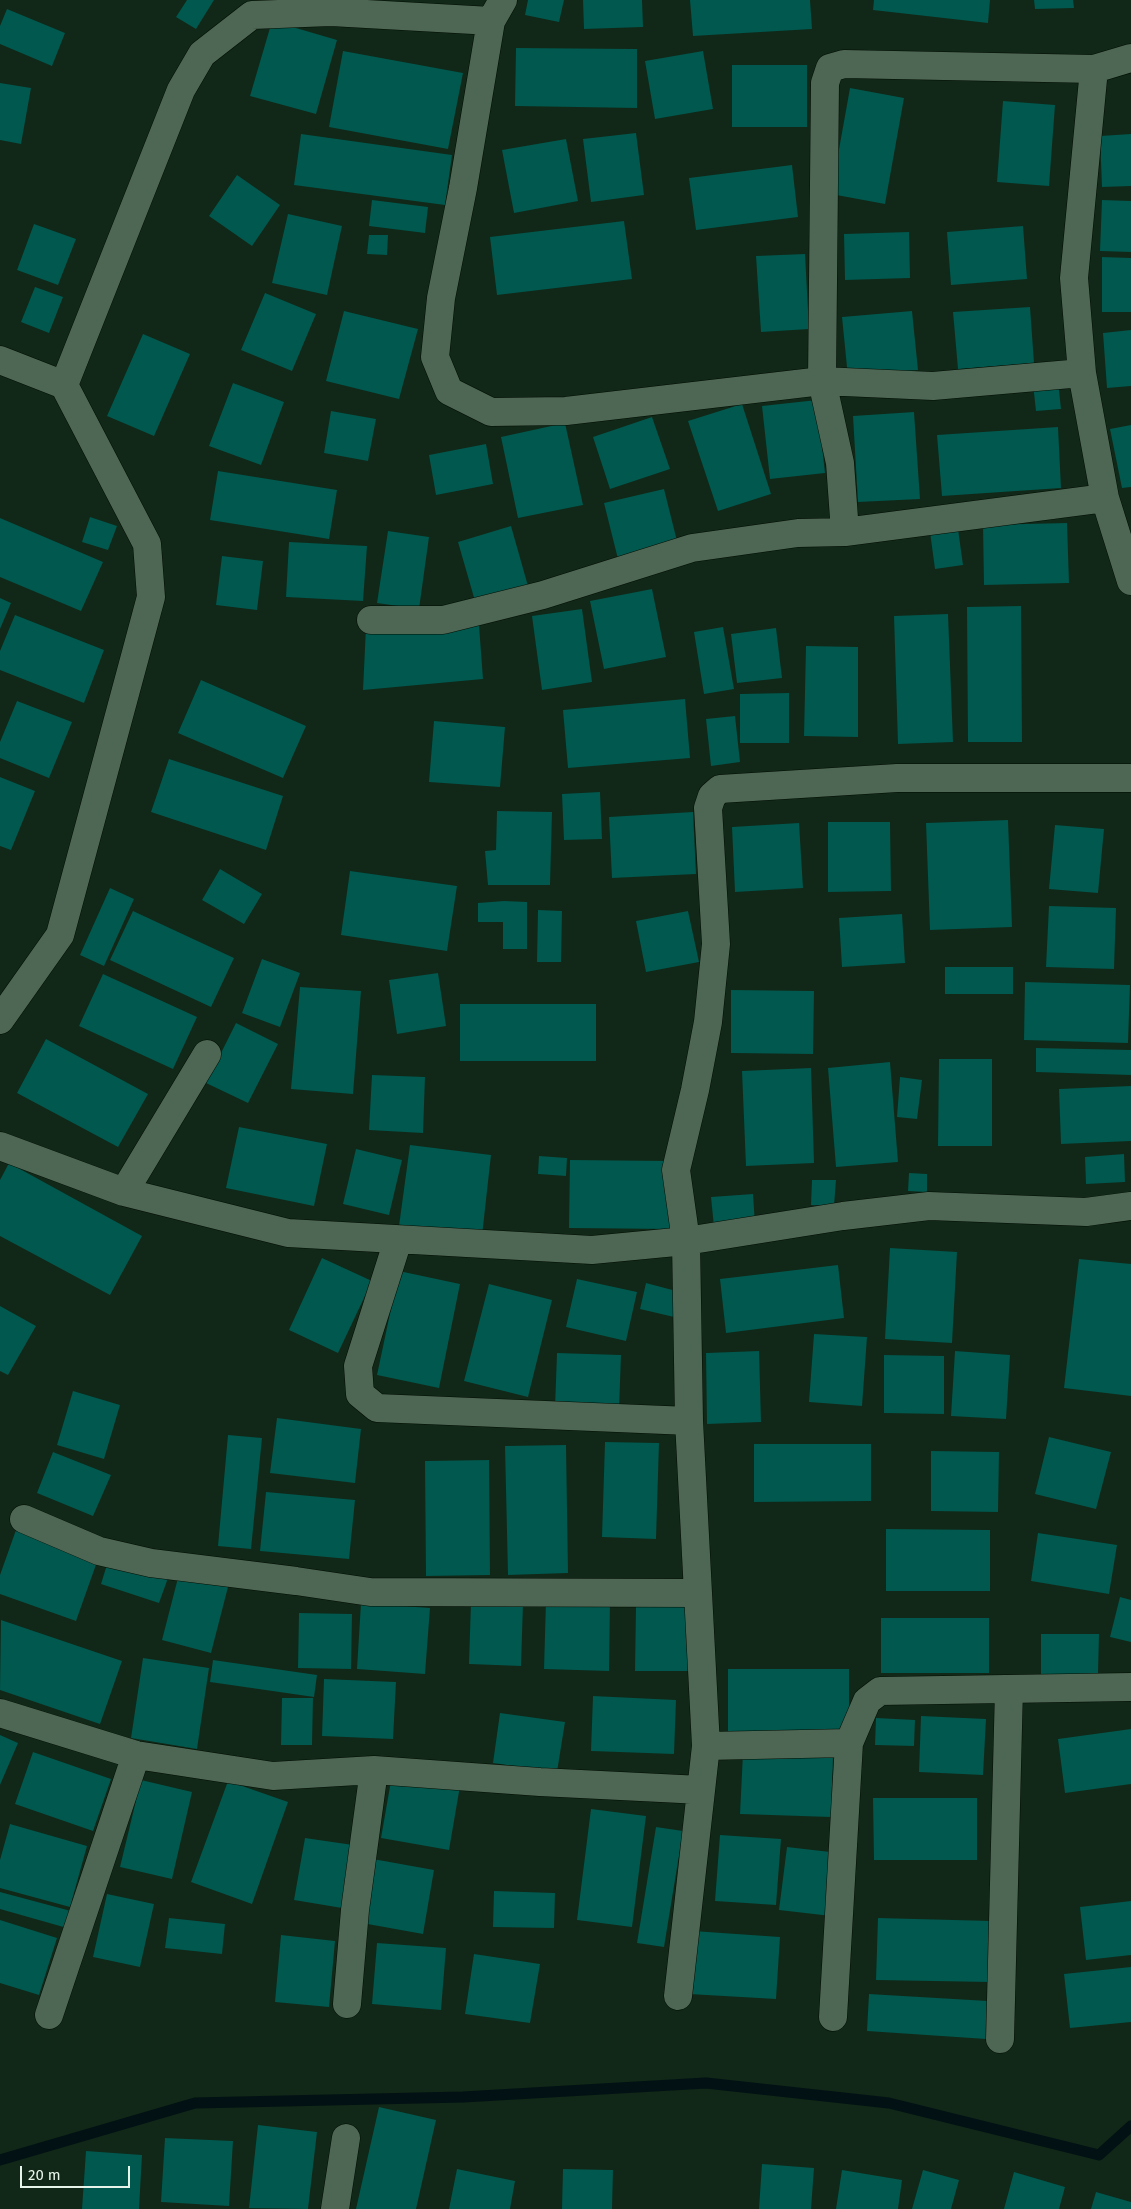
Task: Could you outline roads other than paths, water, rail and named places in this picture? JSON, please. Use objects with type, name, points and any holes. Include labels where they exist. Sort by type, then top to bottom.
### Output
[{"type":"street","points":[[64,385],[181,90],[202,54],[252,15],[497,10],[440,308],[435,357],[449,391],[491,412],[566,411],[822,381],[933,386],[1082,373]]},
{"type":"street","points":[[845,532],[840,463],[822,381],[825,82],[830,68],[844,64],[1094,69],[1131,58]]},
{"type":"street","points":[[1094,69],[1074,278],[1082,373],[1105,498],[1131,581]]},
{"type":"street","points":[[0,360],[64,385],[147,544],[151,597],[60,935],[0,1020]]},
{"type":"street","points":[[370,620],[442,620],[543,595],[692,548],[798,533],[845,532],[1105,498]]},
{"type":"street","points":[[678,1996],[706,1746],[696,1593],[695,1524],[689,1421],[686,1241],[676,1170],[695,1090],[708,1022],[716,944],[708,808],[712,796],[720,788],[897,778],[1131,778]]},
{"type":"street","points":[[124,1192],[207,1054]]},
{"type":"street","points":[[0,1146],[124,1192],[288,1233],[398,1240],[592,1250],[686,1241],[843,1216],[929,1206],[1086,1212],[1131,1206]]},
{"type":"street","points":[[398,1240],[358,1366],[360,1394],[377,1408],[689,1421]]},
{"type":"street","points":[[24,1519],[99,1551],[151,1563],[370,1592],[696,1593]]},
{"type":"street","points":[[833,2017],[849,1743],[867,1701],[880,1691],[1131,1687]]},
{"type":"street","points":[[1000,2039],[1009,1689]]},
{"type":"street","points":[[0,1713],[136,1755],[273,1776],[374,1770],[540,1782],[701,1790]]},
{"type":"street","points":[[706,1746],[849,1743]]},
{"type":"street","points":[[49,2015],[136,1755]]},
{"type":"street","points":[[347,2004],[355,1910],[374,1770]]},
{"type":"street","points":[[335,2209],[346,2138]]},
{"type":"waterway","points":[[0,2160],[195,2103],[463,2097],[706,2083],[889,2103],[1099,2155],[1131,2126]]}]
